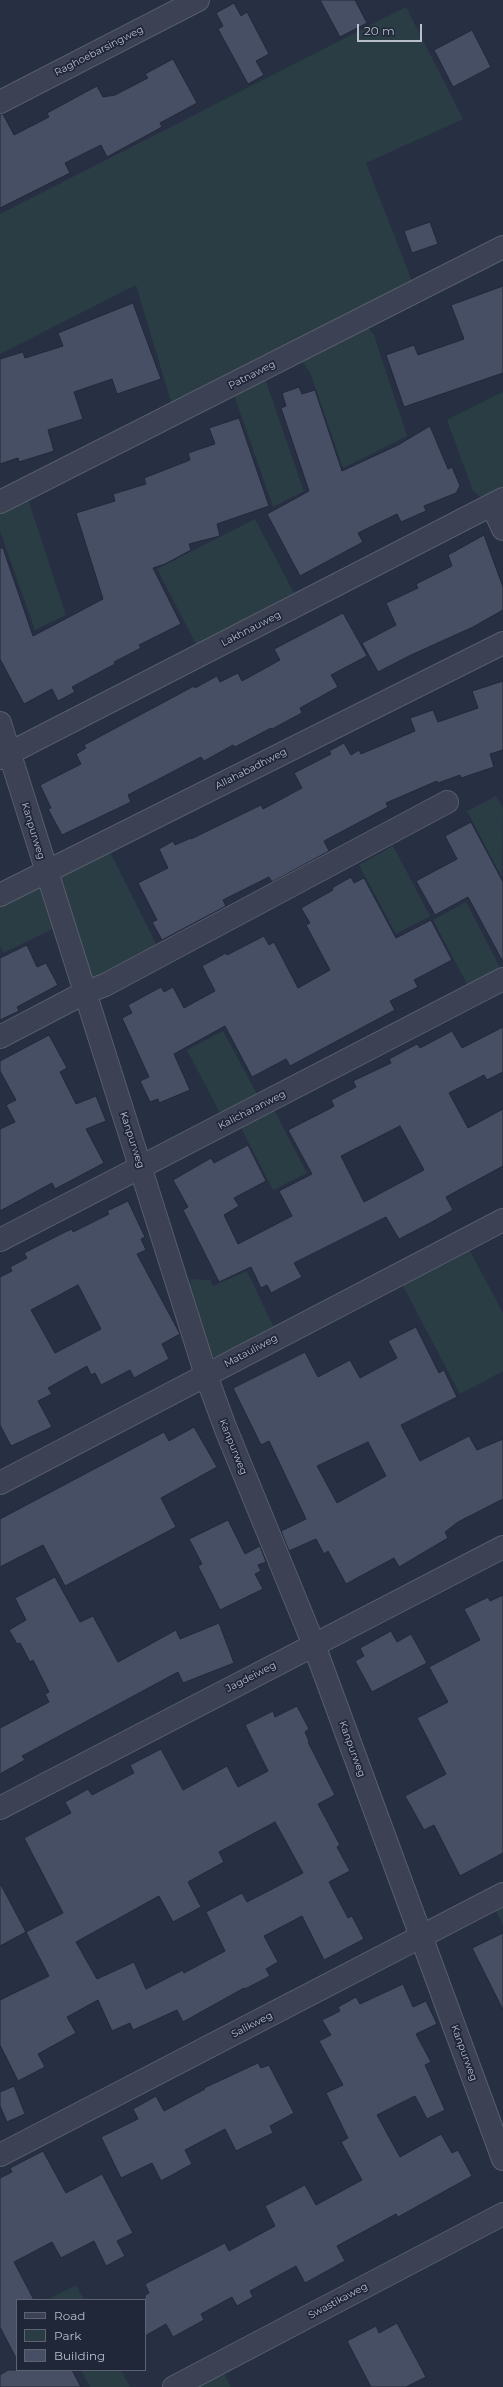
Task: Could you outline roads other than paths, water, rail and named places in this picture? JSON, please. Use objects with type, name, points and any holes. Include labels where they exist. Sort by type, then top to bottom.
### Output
[{"type":"street","name":"Raghoebarsingweg","points":[[0,102],[198,0]]},
{"type":"street","name":"Patnaweg","points":[[0,502],[503,247]]},
{"type":"street","points":[[497,502],[503,529]]},
{"type":"street","name":"Lakhnauweg","points":[[5,756],[497,502]]},
{"type":"street","name":"Allahabadhweg","points":[[0,895],[503,643]]},
{"type":"street","name":"Kanpurweg","points":[[0,723],[5,756],[46,872],[206,1375],[225,1427],[314,1645],[503,2159]]},
{"type":"street","points":[[0,1037],[84,993],[104,986],[447,802]]},
{"type":"street","name":"Kalicharanweg","points":[[0,1240],[503,979]]},
{"type":"street","name":"Matauliweg","points":[[0,1484],[503,1220]]},
{"type":"street","name":"Jagdeiweg","points":[[0,1808],[503,1547]]},
{"type":"street","name":"Salikweg","points":[[0,2155],[503,1894]]},
{"type":"street","name":"Swastikaweg","points":[[174,2387],[503,2214]]}]
